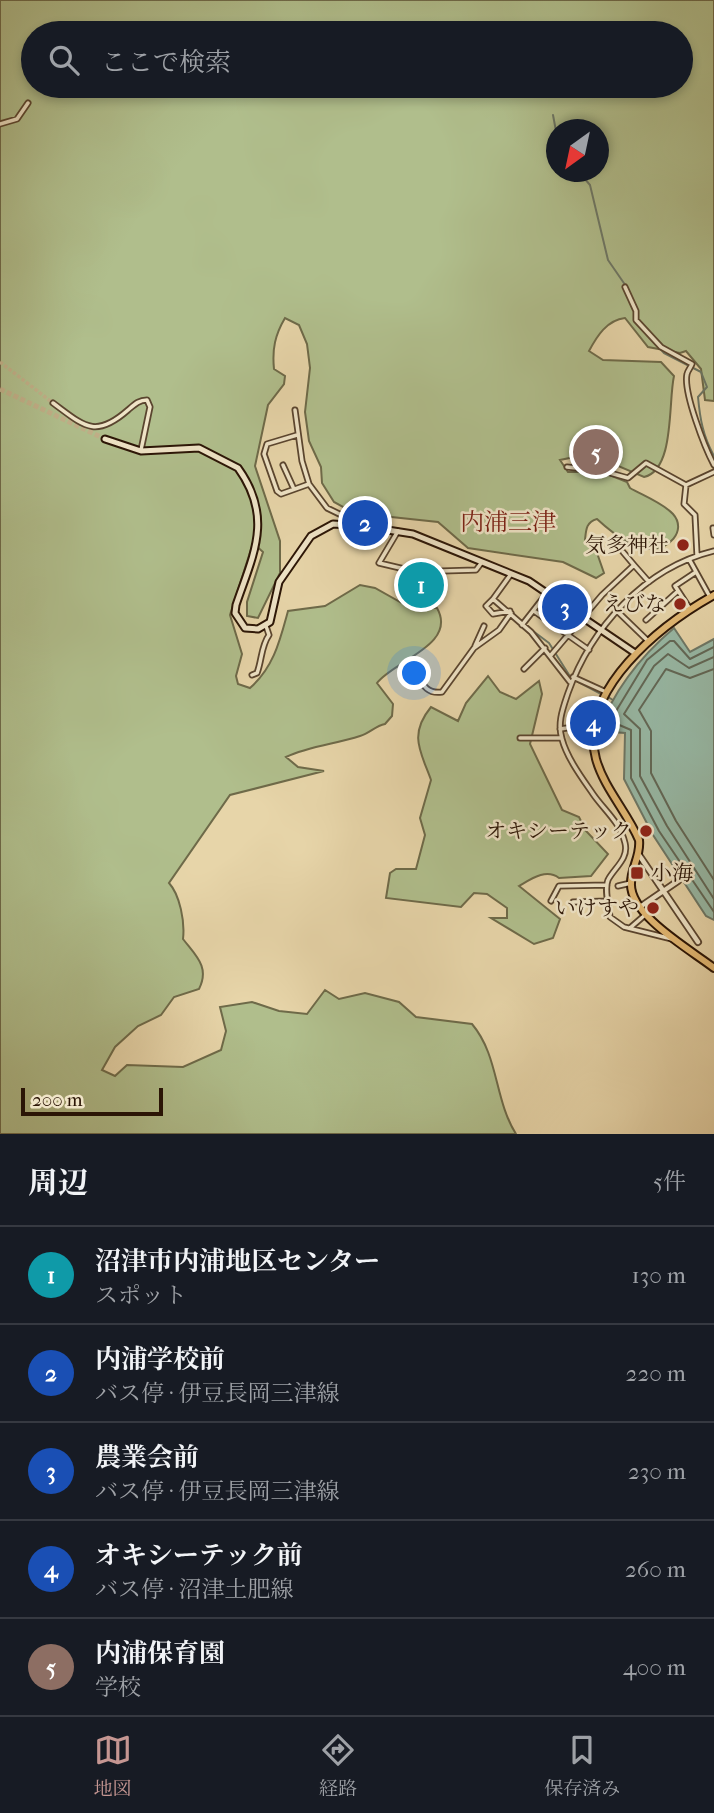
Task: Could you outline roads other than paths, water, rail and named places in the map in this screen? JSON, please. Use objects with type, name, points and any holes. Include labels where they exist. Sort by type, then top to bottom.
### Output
[{"type":"main road","points":[[105,439],[141,451],[199,448],[238,468],[259,517],[260,534],[235,613],[245,628],[253,630],[270,622],[279,582],[311,536],[333,524],[413,534],[511,574],[548,591],[635,653]]},
{"type":"main road","points":[[712,596],[647,640],[635,653],[607,696],[595,724],[593,739],[598,765],[636,832],[639,855],[631,883],[639,907],[645,915],[714,968]]},
{"type":"street","points":[[0,124],[17,119],[27,103]]},
{"type":"street","points":[[625,287],[636,311],[636,320],[661,347],[692,366],[687,374],[692,410],[700,440],[713,462]]},
{"type":"street","points":[[53,403],[85,425],[98,429],[111,424],[135,404],[147,400],[150,407],[141,451]]},
{"type":"street","points":[[295,410],[309,484],[327,508],[362,526]]},
{"type":"street","points":[[298,435],[267,444],[264,454],[281,494],[293,487],[309,484]]},
{"type":"street","points":[[567,467],[603,471],[628,478],[646,463],[686,485]]},
{"type":"street","points":[[283,465],[293,487]]},
{"type":"street","points":[[686,485],[714,472]]},
{"type":"street","points":[[686,485],[684,504],[695,515],[697,555]]},
{"type":"street","points":[[713,528],[714,535]]},
{"type":"street","points":[[398,531],[379,563],[389,568],[434,576],[442,571],[477,570],[482,562]]},
{"type":"street","points":[[676,938],[668,939],[631,929],[610,917],[607,885],[622,860],[625,843],[610,812],[595,797],[561,737],[560,729],[570,682],[600,628],[616,610],[649,582],[697,555],[714,551]]},
{"type":"street","points":[[624,552],[649,582]]},
{"type":"street","points":[[689,559],[712,596]]},
{"type":"street","points":[[551,655],[583,616],[634,565]]},
{"type":"street","points":[[690,609],[675,586],[696,572]]},
{"type":"street","points":[[510,612],[493,614],[486,606],[511,574]]},
{"type":"street","points":[[646,620],[678,590]]},
{"type":"street","points":[[522,625],[548,591]]},
{"type":"street","points":[[493,599],[510,612],[545,648],[570,682]]},
{"type":"street","points":[[616,610],[647,640]]},
{"type":"street","points":[[534,611],[589,650]]},
{"type":"street","points":[[474,648],[499,630],[510,612]]},
{"type":"street","points":[[252,674],[257,673],[261,664],[264,642],[269,635],[266,626]]},
{"type":"street","points":[[412,667],[420,685],[438,694],[474,648],[484,626]]},
{"type":"street","points":[[524,669],[545,648]]},
{"type":"street","points":[[573,677],[607,696]]},
{"type":"street","points":[[560,729],[595,724]]},
{"type":"street","points":[[520,738],[561,737]]},
{"type":"street","points":[[639,855],[698,942]]},
{"type":"street","points":[[639,907],[678,881]]},
{"type":"street","points":[[618,886],[631,883]]},
{"type":"street","points":[[551,901],[559,886],[607,885]]},
{"type":"street","points":[[573,902],[608,901]]},
{"type":"street","points":[[631,929],[645,915]]},
{"type":"water","points":[[674,628],[690,652],[714,639],[714,920],[706,916],[653,835],[624,779],[625,733],[599,731],[612,701],[630,674],[650,650]]},
{"type":"waterway","points":[[553,115],[554,119]]},
{"type":"waterway","points":[[587,182],[608,260],[628,289]]},
{"type":"waterway","points":[[635,304],[638,319]]},
{"type":"waterway","points":[[640,327],[664,353],[701,372],[707,387],[698,397],[700,413],[714,456]]},
{"type":"waterway","points":[[513,613],[520,620]]},
{"type":"waterway","points":[[529,628],[549,643],[571,678],[603,695]]},
{"type":"waterway","points":[[608,697],[613,700]]},
{"type":"tunnel","points":[[0,362],[53,403]]},
{"type":"tunnel","points":[[0,389],[105,439]]},
{"type":"place","name":"内浦保育園","points":[[596,452]]},
{"type":"place","name":"内浦学校前","points":[[365,523]]},
{"type":"place","name":"気多神社","points":[[683,545]]},
{"type":"place","name":"沼津市内浦地区センター","points":[[421,585]]},
{"type":"place","name":"えびな","points":[[680,604]]},
{"type":"place","name":"農業会前","points":[[565,607]]},
{"type":"place","name":"オキシーテック前","points":[[593,723]]},
{"type":"place","name":"オキシーテック","points":[[646,831]]},
{"type":"place","name":"小海","points":[[637,873]]},
{"type":"place","name":"いけすや","points":[[653,908]]},
{"type":"district","name":"内浦三津","points":[[508,522]]}]
